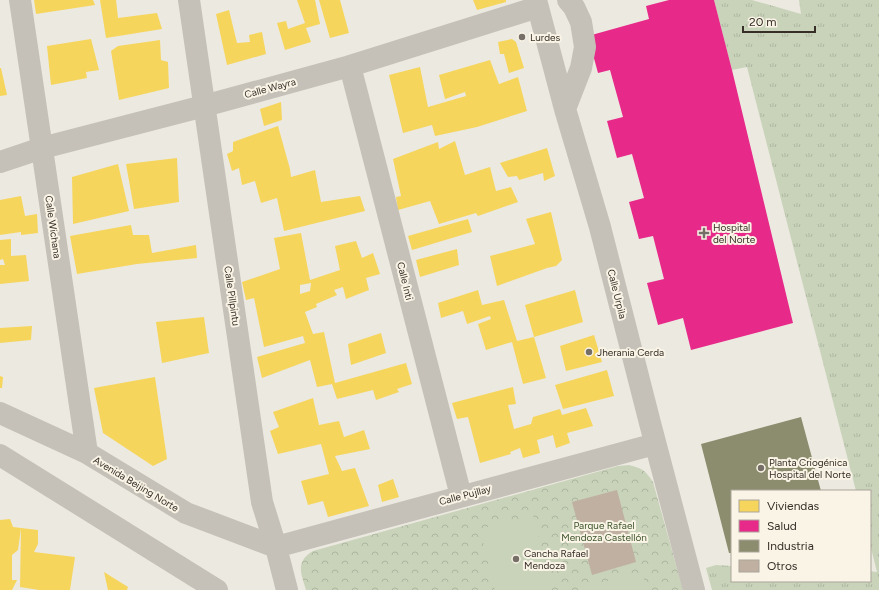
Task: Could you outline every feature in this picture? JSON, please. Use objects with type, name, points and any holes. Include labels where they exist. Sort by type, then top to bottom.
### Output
[{"type":"street","name":"Calle Wichana","points":[[20,0],[87,454]]},
{"type":"street","name":"Calle Pillpintu","points":[[189,0],[262,502],[287,590]]},
{"type":"street","points":[[565,109],[581,68],[585,47],[581,22],[574,7],[568,0]]},
{"type":"street","name":"Calle Wayra","points":[[0,162],[42,148],[350,66],[537,4]]},
{"type":"street","name":"Calle Urpila","points":[[537,4],[565,109],[600,227],[694,590]]},
{"type":"street","name":"Calle Inti","points":[[350,66],[460,496]]},
{"type":"street","name":"Avenida Beijing Norte","points":[[0,413],[87,454],[186,514],[276,548]]},
{"type":"street","name":"Calle Pujllay","points":[[276,548],[460,496],[655,444]]},
{"type":"street","points":[[0,455],[217,590]]},
{"type":"green space","points":[[714,0],[752,0],[801,14],[799,0],[879,0],[879,590],[712,590],[706,568],[716,565],[731,566],[731,582],[871,582],[871,571],[877,572],[871,548],[871,490],[856,490],[747,67],[732,70]]},
{"type":"green space","name":"Parque Rafael Mendoza Castellón","points":[[629,465],[643,470],[653,482],[683,590],[306,590],[301,568],[304,559],[313,551],[618,466]]},
{"type":"green space","name":"Cancha Rafael Mendoza","points":[[533,515],[552,590],[495,590],[480,529]]},
{"type":"green space","name":"Cancha Rafael Mendoza","points":[[642,572],[647,590],[581,590],[581,588]]},
{"type":"building: Viviendas","points":[[34,0],[93,0],[95,5],[36,14]]},
{"type":"building: Viviendas","points":[[100,0],[116,0],[118,18],[157,13],[162,29],[106,38]]},
{"type":"building: Viviendas","points":[[297,0],[315,0],[320,24],[306,28],[311,42],[285,50],[277,23],[286,21],[288,29],[305,23]]},
{"type":"building: Viviendas","points":[[319,0],[340,0],[349,33],[330,38]]},
{"type":"building: Viviendas","points":[[473,0],[506,0],[506,2],[477,10]]},
{"type":"building: Viviendas","points":[[229,10],[237,43],[250,42],[249,35],[262,32],[266,54],[227,65],[216,14]]},
{"type":"building: Viviendas","points":[[91,39],[99,70],[86,72],[87,78],[51,85],[47,46]]},
{"type":"building: Viviendas","points":[[512,39],[516,42],[524,68],[509,73],[504,54],[500,54],[498,42]]},
{"type":"building: Viviendas","points":[[160,40],[161,60],[168,62],[169,88],[119,100],[111,51],[118,46]]},
{"type":"building: Viviendas","points":[[490,60],[499,84],[518,77],[527,111],[477,127],[435,136],[432,125],[403,133],[389,75],[420,67],[428,107],[466,96],[465,92],[445,99],[439,75]]},
{"type":"building: Viviendas","points":[[0,68],[7,95],[0,96]]},
{"type":"building: Viviendas","points":[[281,102],[282,120],[264,126],[260,109]]},
{"type":"building: Viviendas","points":[[278,126],[291,177],[315,170],[321,202],[360,196],[365,211],[284,231],[277,198],[261,203],[255,181],[242,185],[239,168],[232,171],[227,154],[233,151],[233,142]]},
{"type":"building: Viviendas","points":[[455,141],[465,175],[490,167],[496,191],[511,187],[518,202],[478,216],[476,213],[439,224],[430,201],[398,210],[396,197],[401,196],[393,159],[438,142],[439,149]]},
{"type":"building: Viviendas","points":[[547,148],[555,176],[544,181],[543,173],[519,180],[517,176],[508,177],[500,163]]},
{"type":"building: Viviendas","points":[[177,158],[179,202],[134,209],[126,164]]},
{"type":"building: Viviendas","points":[[118,164],[129,211],[73,224],[72,177]]},
{"type":"building: Viviendas","points":[[21,196],[25,216],[37,214],[38,233],[21,235],[21,232],[0,235],[0,200]]},
{"type":"building: Viviendas","points":[[551,212],[562,260],[556,266],[497,286],[490,256],[535,244],[526,219]]},
{"type":"building: Viviendas","points":[[468,219],[472,232],[412,250],[408,236]]},
{"type":"building: Viviendas","points":[[131,225],[133,235],[149,235],[152,253],[196,245],[197,258],[137,264],[77,274],[70,236]]},
{"type":"building: Viviendas","points":[[301,233],[310,280],[340,270],[335,246],[356,241],[362,258],[373,253],[380,274],[366,278],[369,290],[346,299],[343,287],[334,290],[337,295],[316,304],[317,307],[305,312],[313,334],[324,332],[335,383],[406,363],[412,384],[397,389],[399,392],[376,400],[373,390],[337,399],[332,384],[317,387],[310,360],[262,378],[257,357],[305,343],[303,336],[264,347],[254,298],[246,300],[242,282],[280,269],[274,238]],"holes":[[[311,283],[310,291],[300,294],[300,285]]]},
{"type":"building: Viviendas","points":[[11,239],[11,256],[26,255],[29,281],[0,284],[0,265],[5,265],[3,259],[0,260],[0,240]]},
{"type":"building: Viviendas","points":[[457,249],[459,265],[420,277],[416,260]]},
{"type":"building: Viviendas","points":[[478,290],[482,305],[504,300],[517,341],[534,337],[546,378],[523,384],[512,342],[486,350],[478,324],[491,319],[490,316],[467,324],[463,311],[441,318],[438,303]]},
{"type":"building: Viviendas","points":[[575,290],[583,322],[534,337],[525,305]]},
{"type":"building: Viviendas","points":[[204,317],[209,353],[162,363],[156,322]]},
{"type":"building: Viviendas","points":[[32,326],[31,340],[0,343],[0,328]]},
{"type":"building: Viviendas","points":[[381,333],[386,353],[351,365],[348,344]]},
{"type":"building: Viviendas","points":[[594,335],[602,362],[566,371],[560,346]]},
{"type":"building: Viviendas","points":[[607,370],[614,396],[563,409],[555,385]]},
{"type":"building: Viviendas","points":[[0,376],[3,377],[2,388],[0,388]]},
{"type":"building: Viviendas","points":[[155,377],[167,459],[153,466],[103,433],[94,388]]},
{"type":"building: Viviendas","points":[[513,387],[516,404],[508,405],[514,429],[531,424],[533,417],[560,409],[562,415],[586,408],[593,426],[567,433],[570,443],[556,448],[553,435],[537,440],[540,453],[523,458],[520,448],[510,452],[511,454],[480,463],[468,417],[457,419],[452,403]]},
{"type":"building: Viviendas","points":[[313,398],[319,425],[339,421],[344,437],[364,430],[370,449],[335,456],[342,471],[355,468],[369,506],[328,517],[323,501],[308,505],[301,481],[329,474],[321,444],[278,454],[270,431],[279,427],[273,412]]},
{"type":"building: Viviendas","points":[[393,479],[399,497],[382,502],[378,485]]},
{"type":"building: Viviendas","points":[[10,519],[13,527],[21,528],[18,550],[12,555],[12,580],[17,580],[12,590],[0,590],[0,520]]},
{"type":"building: Viviendas","points":[[21,528],[38,530],[38,544],[34,552],[75,557],[70,590],[39,590],[20,587]]},
{"type":"building: Viviendas","points":[[104,572],[128,587],[127,590],[108,590]]},
{"type":"building: Salud","name":"Hospital del Norte","points":[[669,0],[714,0],[793,323],[691,350],[683,318],[658,325],[647,283],[664,279],[653,236],[639,239],[629,202],[644,198],[632,154],[617,158],[607,121],[623,117],[610,70],[598,73],[588,36],[649,19],[646,6]]},
{"type":"building: Industria","name":"Planta Criogénica Hospital del Norte","points":[[801,417],[821,490],[731,490],[731,553],[729,553],[701,444]]},
{"type":"building: Otros","points":[[617,490],[636,562],[592,575],[572,502]]},
{"type":"place","name":"Lurdes","points":[[522,37]]},
{"type":"place","name":"Hospital del Norte","points":[[704,233]]},
{"type":"place","name":"Jherania Cerda","points":[[589,352]]},
{"type":"place","name":"Planta Criogénica Hospital del Norte","points":[[761,468]]},
{"type":"place","name":"Cancha Rafael Mendoza","points":[[516,559]]}]
